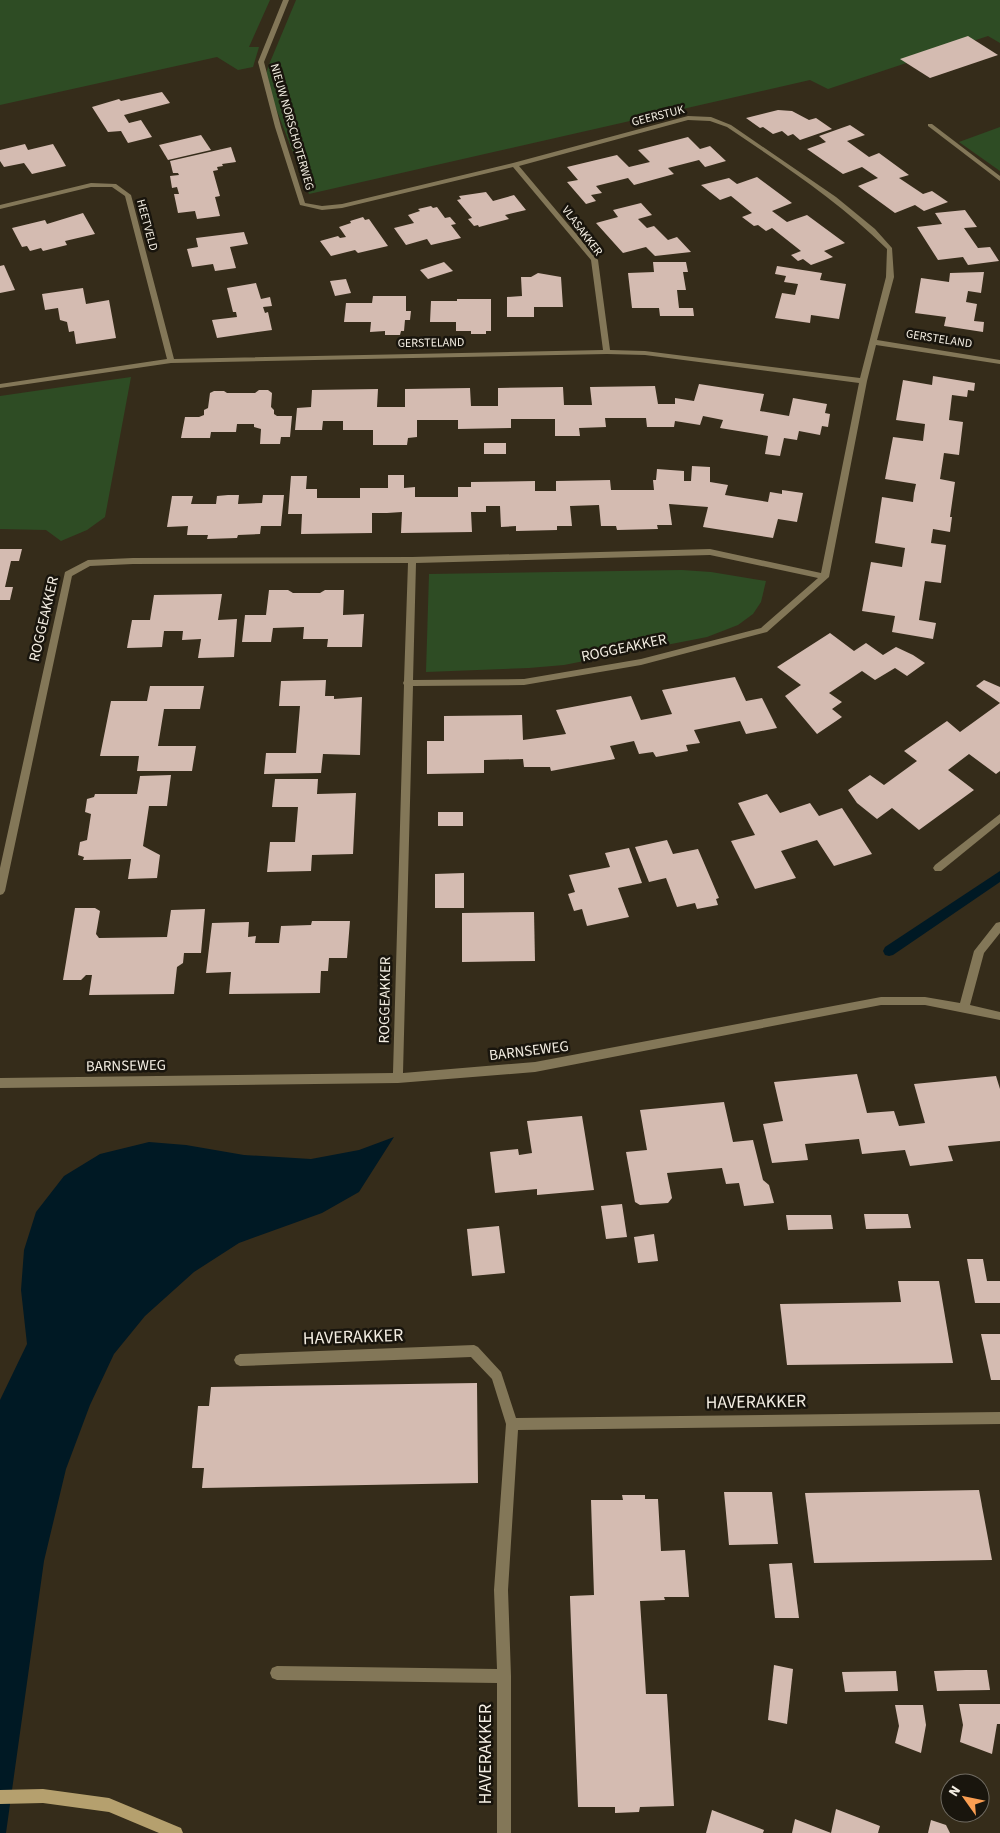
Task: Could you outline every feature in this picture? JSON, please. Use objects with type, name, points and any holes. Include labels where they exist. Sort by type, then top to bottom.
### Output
[{"type":"street","name":"NIEUW NORSCHOTERWEG","points":[[286,0],[261,62],[278,127],[302,204]]},
{"type":"street","name":"GEERSTUK","points":[[302,204],[322,208],[342,206],[515,166],[688,118],[711,119],[730,126],[840,203],[870,227],[890,249],[890,276],[873,342]]},
{"type":"street","points":[[930,125],[1000,179]]},
{"type":"street","name":"VLASAKKER","points":[[515,166],[594,260],[607,352]]},
{"type":"street","name":"HEETVELD","points":[[0,207],[91,186],[114,185],[128,195],[171,361]]},
{"type":"street","points":[[825,577],[863,381],[873,342]]},
{"type":"street","name":"GERSTELAND","points":[[873,342],[1000,362]]},
{"type":"street","name":"GERSTELAND","points":[[0,386],[171,361],[607,352],[645,353],[863,381]]},
{"type":"street","name":"ROGGEAKKER","points":[[0,891],[68,574],[88,563],[133,561],[412,560],[710,552],[825,577]]},
{"type":"street","name":"ROGGEAKKER","points":[[398,1078],[407,683],[412,560]]},
{"type":"street","name":"ROGGEAKKER","points":[[407,683],[524,682],[641,662],[764,630],[825,577]]},
{"type":"street","points":[[938,868],[1000,818]]},
{"type":"street","points":[[964,1008],[979,950],[1000,926]]},
{"type":"street","name":"BARNSEWEG","points":[[0,1083],[398,1078],[535,1068],[881,1002],[925,1001],[1000,1016]]},
{"type":"street","name":"HAVERAKKER","points":[[240,1360],[474,1351],[497,1376],[512,1424],[501,1590],[504,1676],[504,1833]]},
{"type":"street","name":"HAVERAKKER","points":[[512,1424],[1000,1418]]},
{"type":"street","points":[[277,1673],[504,1676]]},
{"type":"street","points":[[0,1797],[43,1796],[109,1805],[176,1833]]},
{"type":"green space","points":[[0,0],[270,0],[249,47],[259,47],[253,67],[238,70],[217,57],[0,105]]},
{"type":"green space","points":[[296,0],[1000,0],[1000,43],[988,36],[828,89],[810,80],[309,194],[265,80],[268,67]]},
{"type":"green space","points":[[1000,127],[1000,171],[959,142]]},
{"type":"green space","points":[[131,377],[105,517],[87,530],[61,541],[46,530],[0,529],[0,396]]},
{"type":"green space","points":[[682,570],[711,572],[766,581],[761,602],[753,614],[738,625],[707,637],[564,665],[426,672],[429,574]]},
{"type":"water","points":[[394,1137],[359,1192],[322,1213],[239,1243],[194,1272],[145,1316],[114,1354],[90,1405],[66,1469],[44,1561],[6,1833],[0,1833],[0,1400],[27,1344],[21,1290],[24,1250],[36,1212],[64,1176],[100,1154],[149,1142],[186,1145],[244,1155],[311,1159],[359,1150]]},
{"type":"building","points":[[968,36],[998,55],[930,78],[900,59]]},
{"type":"building","points":[[162,92],[170,103],[124,115],[129,123],[141,120],[152,137],[128,143],[121,131],[108,132],[92,107],[119,99],[121,101]]},
{"type":"building","points":[[778,110],[792,111],[809,120],[816,118],[832,129],[800,140],[793,134],[788,136],[782,131],[773,134],[746,118]]},
{"type":"building","points":[[850,125],[865,135],[847,141],[869,157],[879,153],[909,175],[899,178],[923,194],[932,191],[948,202],[924,211],[915,205],[895,213],[858,186],[878,178],[862,167],[843,174],[807,149],[826,142],[819,136]]},
{"type":"building","points":[[201,135],[211,150],[168,160],[159,145]]},
{"type":"building","points":[[688,137],[700,149],[710,146],[726,161],[705,167],[699,160],[668,168],[674,174],[634,185],[628,178],[596,186],[602,193],[591,195],[596,201],[586,204],[567,182],[578,180],[567,167],[617,155],[629,167],[650,162],[638,150]]},
{"type":"building","points":[[25,144],[28,150],[53,144],[66,166],[32,174],[24,163],[4,167],[0,161],[0,150]]},
{"type":"building","points":[[231,147],[236,162],[222,164],[223,166],[217,167],[218,170],[213,171],[220,196],[215,197],[220,216],[197,219],[195,211],[178,213],[174,194],[179,194],[177,187],[172,188],[170,176],[179,175],[178,173],[173,173],[170,161]]},
{"type":"building","points":[[757,177],[792,203],[772,211],[787,222],[807,215],[845,243],[824,251],[833,257],[811,265],[803,259],[798,261],[791,255],[801,251],[772,228],[766,231],[758,225],[754,226],[742,217],[752,213],[731,196],[720,200],[701,185],[729,178],[737,184]]},
{"type":"building","points":[[486,192],[493,201],[514,195],[526,210],[505,215],[509,219],[479,227],[478,225],[474,226],[468,219],[472,218],[457,200],[461,199],[459,196]]},
{"type":"building","points":[[641,203],[652,215],[638,219],[647,228],[654,226],[668,240],[677,237],[691,252],[655,256],[646,247],[623,253],[596,223],[618,217],[613,210]]},
{"type":"building","points":[[431,206],[433,208],[437,207],[445,218],[450,217],[456,224],[451,225],[461,238],[431,245],[427,239],[406,245],[394,228],[414,223],[408,215],[420,211],[418,209]]},
{"type":"building","points":[[965,210],[977,227],[964,228],[978,248],[990,247],[999,261],[968,265],[963,257],[938,260],[917,227],[942,224],[935,213]]},
{"type":"building","points":[[83,213],[95,234],[65,241],[67,245],[43,251],[41,248],[30,251],[27,246],[22,247],[12,228],[45,220],[47,224]]},
{"type":"building","points":[[363,217],[365,220],[369,219],[388,246],[358,253],[355,250],[331,256],[320,241],[338,236],[340,238],[346,237],[339,227]]},
{"type":"building","points":[[244,232],[248,244],[230,247],[236,268],[215,271],[213,264],[192,267],[187,249],[198,247],[196,238]]},
{"type":"building","points":[[444,262],[453,271],[428,279],[420,270]]},
{"type":"building","points":[[653,262],[686,262],[688,272],[683,272],[686,290],[677,290],[679,308],[693,308],[694,316],[660,316],[659,308],[632,308],[628,273],[654,272]]},
{"type":"building","points":[[4,265],[15,290],[0,293],[0,266]]},
{"type":"building","points":[[777,266],[822,273],[820,280],[846,284],[839,319],[811,315],[810,323],[775,318],[782,293],[795,295],[798,284],[784,282],[786,276],[775,274]]},
{"type":"building","points":[[984,272],[981,293],[968,291],[966,302],[977,304],[974,321],[984,322],[983,332],[944,326],[946,317],[915,313],[921,278],[949,282],[950,273]]},
{"type":"building","points":[[538,273],[561,277],[563,307],[534,307],[534,317],[507,317],[507,297],[522,296],[521,277],[531,277]]},
{"type":"building","points":[[346,279],[351,293],[335,296],[330,281]]},
{"type":"building","points":[[256,283],[261,299],[270,297],[272,306],[263,307],[265,313],[268,312],[272,330],[217,338],[212,320],[237,317],[236,312],[233,312],[227,288]]},
{"type":"building","points":[[83,288],[86,304],[109,300],[116,338],[76,344],[74,331],[69,332],[67,322],[60,320],[58,308],[45,310],[42,294]]},
{"type":"building","points":[[373,296],[406,296],[406,311],[411,311],[410,320],[405,320],[404,331],[401,331],[400,335],[385,335],[385,331],[370,332],[371,322],[344,322],[346,303],[372,303]]},
{"type":"building","points":[[457,299],[491,299],[491,331],[486,331],[486,334],[471,334],[471,331],[456,331],[456,322],[430,322],[431,301],[457,301]]},
{"type":"building","points":[[933,376],[975,383],[974,391],[968,390],[967,397],[952,395],[949,420],[963,422],[959,455],[944,453],[940,479],[955,482],[950,532],[933,529],[931,543],[946,545],[941,583],[925,581],[919,620],[936,623],[933,639],[892,632],[895,616],[862,611],[871,562],[902,567],[905,548],[875,543],[882,497],[913,502],[916,484],[885,479],[893,437],[923,441],[925,424],[896,420],[903,380],[932,385]]},
{"type":"building","points":[[699,384],[764,394],[760,411],[789,416],[793,398],[827,404],[825,413],[830,414],[828,427],[822,426],[820,435],[799,431],[797,440],[784,438],[780,456],[765,454],[768,436],[720,428],[723,420],[703,416],[700,425],[675,421],[674,427],[647,427],[646,418],[605,418],[606,427],[579,428],[580,436],[555,436],[555,419],[511,419],[511,428],[458,429],[458,420],[417,420],[417,437],[408,438],[407,445],[373,445],[373,430],[343,430],[343,421],[323,421],[322,430],[295,430],[297,408],[311,407],[312,390],[378,389],[377,407],[405,407],[405,389],[470,388],[471,406],[498,406],[498,388],[563,387],[564,405],[592,405],[590,387],[655,386],[658,404],[675,404],[675,398],[694,401]]},
{"type":"building","points":[[259,390],[268,390],[272,393],[271,407],[274,410],[274,414],[277,416],[292,416],[290,437],[281,437],[280,444],[260,444],[261,429],[254,427],[254,424],[237,424],[236,432],[211,432],[210,438],[181,438],[185,417],[204,415],[204,410],[208,408],[210,393],[224,391],[227,393],[255,393]]},
{"type":"building","points":[[484,443],[506,443],[506,454],[484,454]]},
{"type":"building","points":[[692,466],[710,467],[710,482],[728,485],[725,495],[768,502],[770,492],[782,494],[782,490],[803,493],[797,522],[778,519],[773,538],[703,527],[708,507],[669,504],[672,525],[657,525],[658,529],[617,530],[616,526],[601,526],[599,505],[570,506],[572,526],[557,526],[557,530],[516,531],[516,526],[501,527],[500,506],[486,506],[486,512],[471,512],[472,532],[401,533],[402,512],[372,513],[372,533],[301,534],[302,514],[288,514],[291,476],[307,476],[306,489],[317,489],[317,498],[360,498],[360,488],[388,488],[388,475],[404,475],[404,488],[415,487],[415,497],[458,497],[458,487],[471,487],[471,482],[535,481],[535,491],[556,491],[556,481],[610,480],[611,490],[654,490],[653,480],[656,480],[657,469],[684,471],[684,481],[691,481]]},
{"type":"building","points":[[239,495],[238,504],[262,503],[263,495],[284,495],[281,526],[261,526],[260,534],[238,535],[237,538],[207,539],[208,535],[187,535],[188,526],[167,527],[172,496],[193,496],[191,504],[216,504],[217,496]]},
{"type":"building","points":[[0,549],[22,549],[19,561],[11,561],[5,587],[13,587],[10,600],[0,600]]},
{"type":"building","points":[[269,590],[288,590],[293,593],[320,593],[325,590],[344,590],[343,615],[364,614],[362,647],[327,647],[328,639],[303,639],[304,627],[273,628],[271,642],[242,642],[245,615],[266,615]]},
{"type":"building","points":[[222,594],[218,620],[237,619],[234,657],[198,658],[201,639],[182,640],[183,631],[164,631],[162,647],[127,648],[132,620],[150,620],[154,595]]},
{"type":"building","points":[[830,633],[854,651],[866,643],[883,655],[896,647],[925,663],[907,676],[895,668],[875,680],[862,671],[829,693],[842,702],[832,709],[842,717],[817,734],[785,696],[801,685],[777,667]]},
{"type":"building","points":[[735,677],[746,701],[762,698],[777,728],[746,734],[740,721],[694,730],[700,743],[686,745],[688,751],[656,757],[653,752],[639,754],[634,741],[610,746],[615,759],[551,771],[550,767],[524,767],[523,759],[484,760],[484,773],[427,774],[427,741],[444,741],[444,716],[522,715],[523,740],[566,734],[556,710],[631,696],[641,720],[672,714],[662,690]]},
{"type":"building","points":[[326,680],[325,696],[334,696],[334,699],[362,697],[360,755],[323,754],[321,773],[264,774],[266,753],[296,753],[300,706],[279,706],[281,681]]},
{"type":"building","points":[[984,680],[1000,687],[1000,703],[976,686]]},
{"type":"building","points":[[150,686],[204,686],[200,709],[164,709],[158,746],[196,746],[192,771],[137,771],[139,756],[100,756],[111,701],[147,701]]},
{"type":"building","points":[[1000,703],[1000,771],[996,774],[969,754],[948,770],[974,790],[919,830],[892,808],[877,819],[857,803],[848,790],[870,775],[884,785],[917,761],[904,751],[947,721],[960,732]]},
{"type":"building","points":[[171,775],[167,806],[149,806],[143,846],[160,855],[157,878],[128,879],[131,859],[83,860],[84,857],[78,855],[80,842],[87,840],[91,814],[85,812],[87,799],[94,797],[95,794],[137,794],[140,776]]},
{"type":"building","points":[[275,779],[318,779],[317,794],[356,793],[353,854],[312,855],[311,871],[267,872],[270,842],[295,842],[298,807],[272,807]]},
{"type":"building","points":[[767,794],[780,813],[810,803],[819,816],[842,808],[872,854],[834,866],[817,840],[781,851],[796,878],[755,889],[731,841],[755,835],[738,803]]},
{"type":"building","points":[[438,812],[463,812],[463,826],[438,826]]},
{"type":"building","points":[[667,840],[673,854],[698,849],[719,898],[716,899],[718,905],[697,909],[695,903],[677,907],[666,878],[649,882],[635,847]]},
{"type":"building","points":[[629,848],[642,883],[618,888],[629,917],[587,926],[582,909],[574,911],[568,894],[575,892],[569,875],[610,867],[605,853]]},
{"type":"building","points":[[464,873],[464,908],[435,908],[435,874]]},
{"type":"building","points":[[75,908],[95,908],[100,911],[96,934],[99,938],[167,937],[171,910],[205,909],[201,953],[184,953],[183,963],[177,967],[174,994],[89,995],[92,975],[86,975],[81,980],[63,980]]},
{"type":"building","points":[[534,912],[535,961],[462,962],[462,913]]},
{"type":"building","points":[[312,921],[350,921],[347,958],[329,958],[328,971],[321,971],[320,993],[229,994],[231,972],[206,973],[212,923],[249,922],[248,937],[256,936],[255,943],[279,943],[281,926],[311,925]]},
{"type":"building","points":[[857,1074],[867,1113],[894,1111],[899,1126],[925,1123],[914,1084],[996,1076],[1000,1089],[1000,1141],[948,1146],[953,1161],[910,1166],[905,1150],[862,1154],[859,1139],[805,1144],[808,1160],[772,1163],[763,1124],[783,1121],[774,1082]]},
{"type":"building","points":[[724,1102],[733,1142],[753,1140],[763,1180],[769,1185],[774,1203],[744,1206],[739,1183],[726,1184],[722,1168],[667,1173],[672,1198],[668,1203],[640,1205],[635,1202],[626,1152],[647,1150],[640,1110]]},
{"type":"building","points":[[582,1116],[594,1190],[537,1195],[537,1189],[495,1193],[490,1152],[518,1149],[519,1155],[532,1153],[527,1121]]},
{"type":"building","points":[[622,1204],[627,1237],[606,1239],[601,1206]]},
{"type":"building","points":[[864,1214],[908,1214],[911,1228],[866,1229]]},
{"type":"building","points":[[786,1215],[831,1215],[833,1229],[788,1230]]},
{"type":"building","points":[[499,1226],[505,1273],[472,1276],[467,1229]]},
{"type":"building","points":[[654,1234],[658,1261],[638,1263],[634,1237]]},
{"type":"building","points":[[967,1259],[983,1259],[987,1281],[1000,1281],[1000,1303],[975,1303]]},
{"type":"building","points":[[898,1281],[939,1281],[953,1363],[787,1365],[780,1304],[901,1302]]},
{"type":"building","points":[[981,1334],[1000,1334],[1000,1380],[991,1380]]},
{"type":"building","points":[[477,1383],[478,1483],[202,1488],[204,1468],[192,1468],[198,1406],[209,1406],[211,1387]]},
{"type":"building","points":[[979,1490],[992,1560],[814,1563],[805,1493]]},
{"type":"building","points":[[724,1492],[772,1492],[778,1544],[729,1545]]},
{"type":"building","points":[[622,1495],[645,1495],[645,1499],[658,1499],[661,1551],[685,1550],[689,1597],[664,1597],[665,1600],[640,1601],[646,1694],[667,1694],[674,1806],[640,1807],[639,1812],[615,1813],[615,1807],[578,1807],[570,1596],[594,1595],[591,1500],[623,1500]]},
{"type":"building","points":[[792,1563],[799,1618],[775,1618],[769,1564]]},
{"type":"building","points":[[774,1665],[793,1669],[787,1724],[768,1720]]},
{"type":"building","points":[[987,1670],[990,1690],[937,1691],[934,1671]]},
{"type":"building","points":[[896,1671],[898,1691],[845,1692],[842,1672]]},
{"type":"building","points":[[959,1704],[1000,1704],[1000,1724],[997,1724],[992,1754],[960,1742],[963,1725]]},
{"type":"building","points":[[895,1705],[923,1705],[926,1725],[921,1753],[895,1743],[899,1726]]},
{"type":"building","points":[[836,1809],[880,1826],[878,1833],[831,1833]]},
{"type":"building","points":[[712,1810],[764,1830],[763,1833],[706,1833]]},
{"type":"building","points":[[795,1819],[831,1833],[792,1833]]},
{"type":"building","points":[[931,1820],[946,1825],[950,1833],[928,1833]]},
{"type":"waterway","points":[[889,951],[1000,876]]}]
